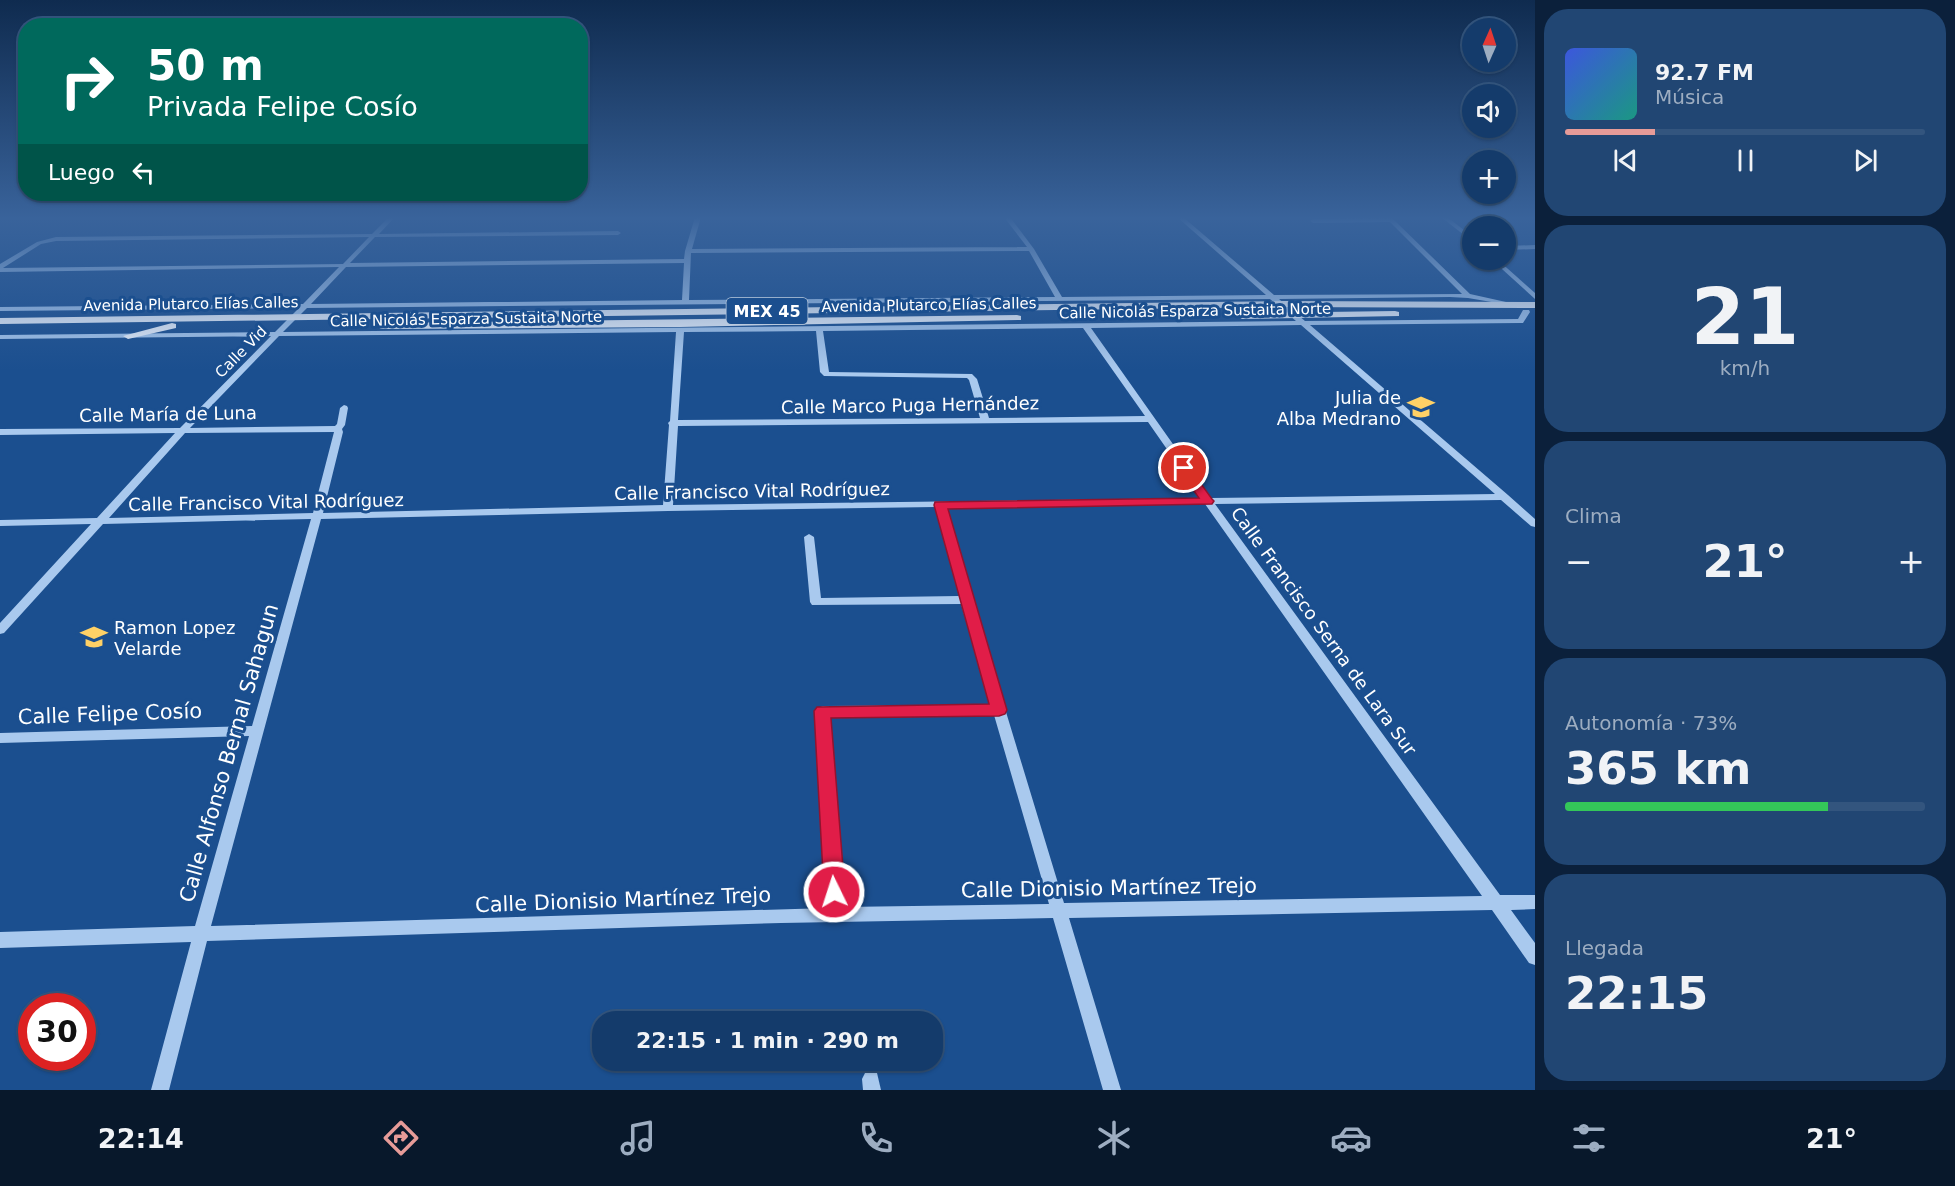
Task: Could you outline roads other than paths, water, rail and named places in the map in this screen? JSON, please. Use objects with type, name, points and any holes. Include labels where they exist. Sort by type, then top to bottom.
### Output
[{"type":"main road","points":[[789,302],[809,310]]},
{"type":"main road","name":"Avenida Plutarco Elías Calles","points":[[291,322],[445,314],[809,310],[961,304],[1535,305]]},
{"type":"main road","points":[[445,314],[469,305]]},
{"type":"main road","points":[[128,336],[171,323],[156,308]]},
{"type":"main road","name":"Avenida Plutarco Elías Calles","points":[[0,321],[291,322],[428,326],[1531,312]]},
{"type":"main road","points":[[951,327],[976,319]]},
{"type":"main road","points":[[802,322],[823,329]]},
{"type":"main road","name":"Avenida Plutarco Elías Calles","points":[[0,328],[171,323]]},
{"type":"main road","points":[[428,326],[456,333]]},
{"type":"street","points":[[0,268],[23,268]]},
{"type":"street","name":"Calle Vid","points":[[0,630],[6,617],[101,522],[184,429],[343,268]]},
{"type":"street","points":[[685,303],[687,268]]},
{"type":"street","points":[[1042,268],[1060,300]]},
{"type":"street","points":[[1239,268],[1535,524]]},
{"type":"street","points":[[1440,268],[1468,296]]},
{"type":"street","points":[[1506,270],[1535,297]]},
{"type":"street","points":[[0,309],[789,302],[961,304],[1060,300],[1468,296],[1514,305]]},
{"type":"street","name":"Calle Nicolás Esparza Sustaita Norte","points":[[0,337],[1520,321],[1531,312]]},
{"type":"street","name":"Calle Francisco Serna de Lara Sur","points":[[1085,325],[1149,419],[1535,957]]},
{"type":"street","points":[[823,329],[824,372],[827,374],[969,376],[973,379],[985,420]]},
{"type":"street","points":[[668,508],[680,331]]},
{"type":"street","name":"Calle Alfonso Bernal Sahagun","points":[[160,1090],[199,935],[317,517],[339,432],[336,429],[341,425],[344,408]]},
{"type":"street","name":"Calle Marco Puga Hernández","points":[[672,423],[1149,419]]},
{"type":"street","name":"Calle María de Luna","points":[[0,432],[336,429]]},
{"type":"street","name":"Calle Francisco Vital Rodríguez","points":[[0,523],[668,508],[1505,497]]},
{"type":"street","points":[[940,505],[966,600],[1112,1090]]},
{"type":"street","points":[[809,537],[816,602],[966,600]]},
{"type":"street","points":[[836,915],[823,711],[999,710]]},
{"type":"street","name":"Calle Felipe Cosío","points":[[0,738],[258,731]]},
{"type":"street","name":"Calle Dionisio Martínez Trejo","points":[[0,940],[836,915],[1535,902]]},
{"type":"place","name":"Julia de Alba Medrano","points":[[1421,407]]},
{"type":"place","name":"Ramon Lopez Velarde","points":[[94,637]]}]
